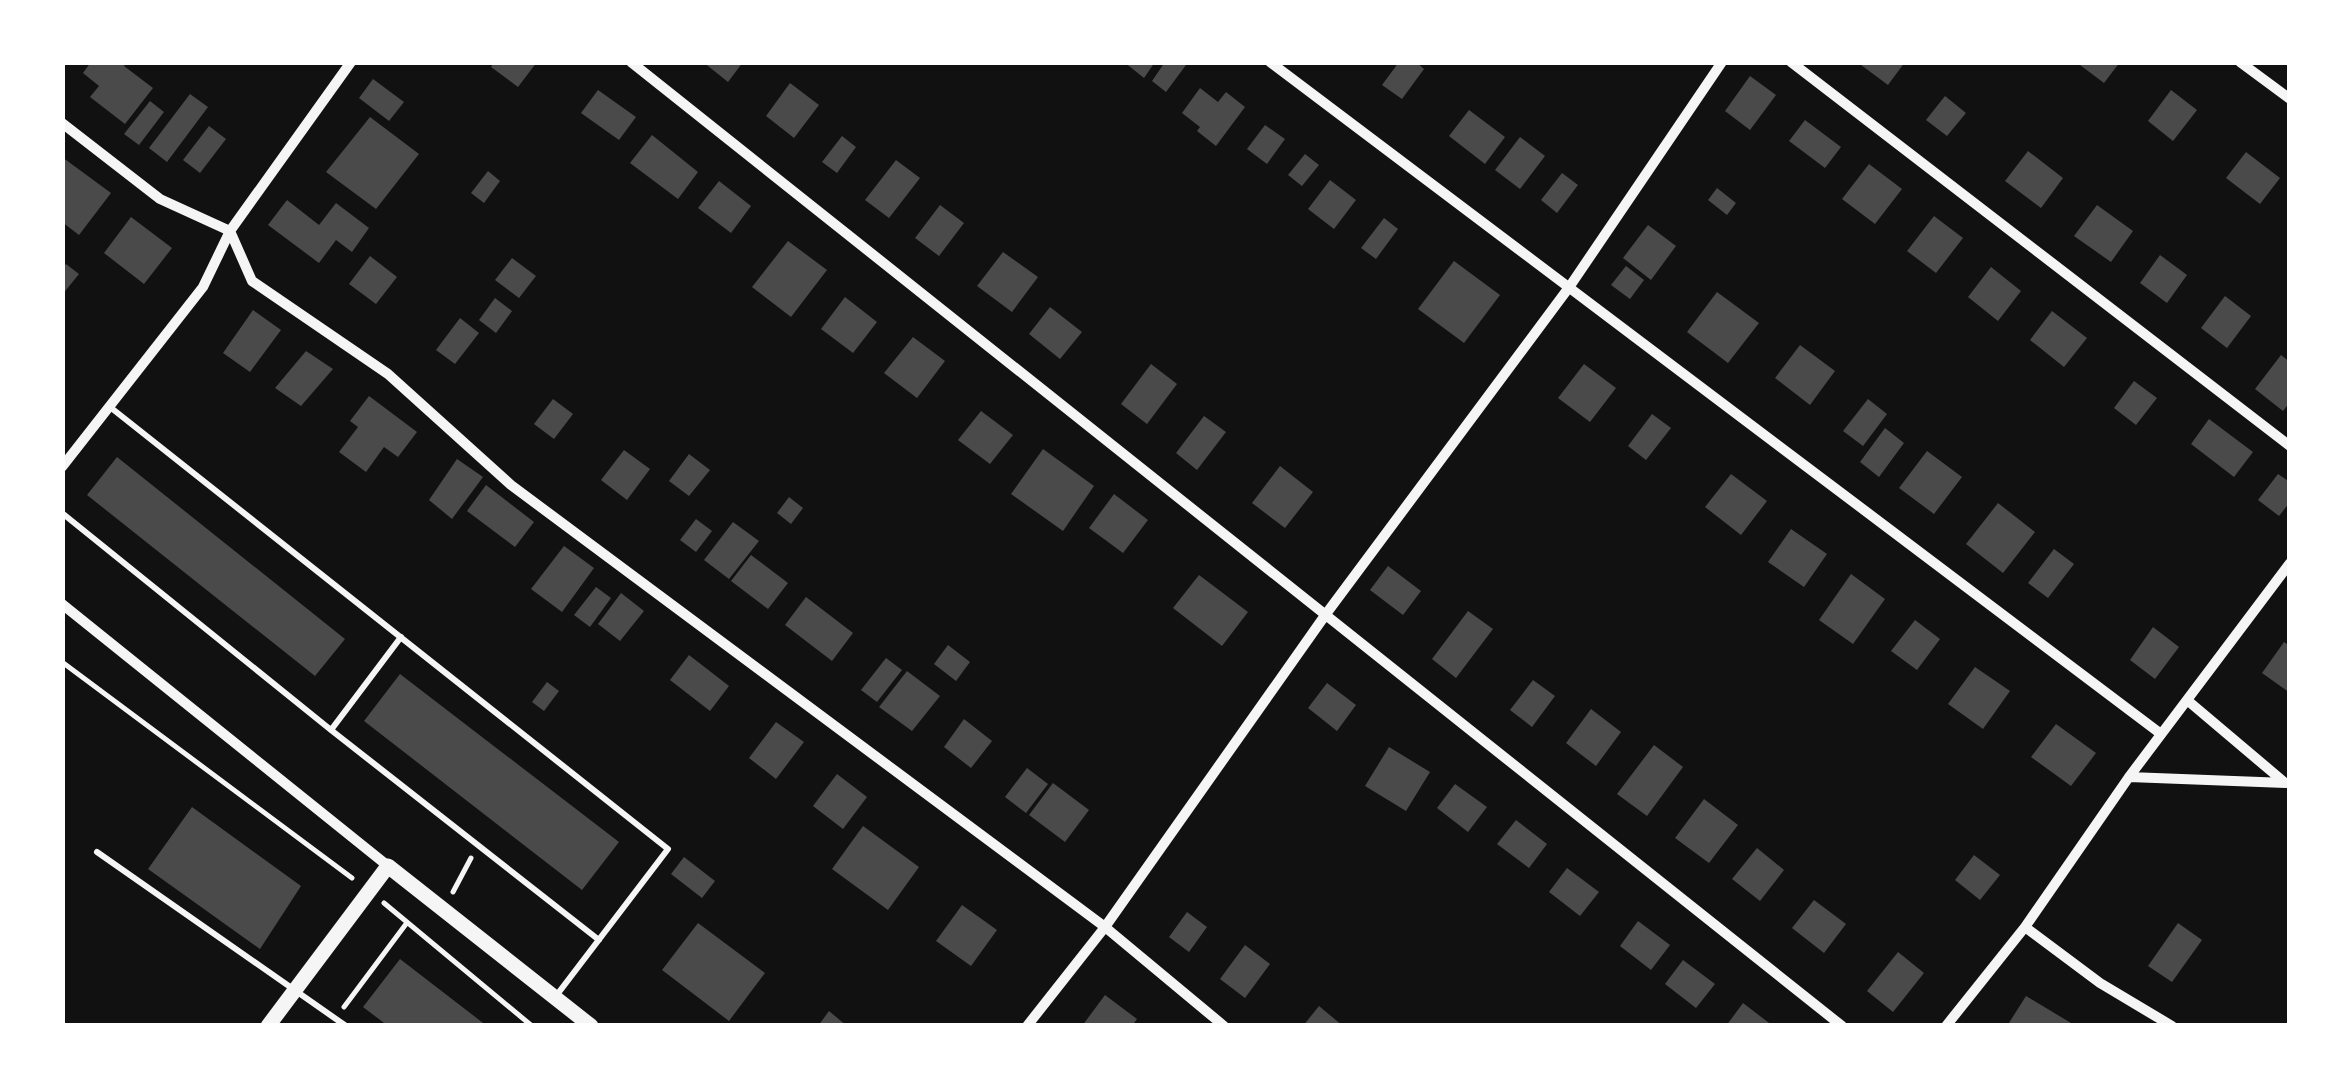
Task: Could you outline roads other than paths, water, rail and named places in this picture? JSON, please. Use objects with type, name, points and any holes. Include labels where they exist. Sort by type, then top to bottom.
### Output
[{"type":"street","points":[[62,467],[203,287],[230,231],[350,62]]},
{"type":"street","points":[[631,62],[1842,1026]]},
{"type":"street","points":[[1270,62],[2161,734]]},
{"type":"street","points":[[1027,1026],[1105,927],[1326,614],[1570,286],[1722,62]]},
{"type":"street","points":[[1791,62],[2290,446]]},
{"type":"street","points":[[2240,62],[2290,99]]},
{"type":"street","points":[[62,123],[160,199],[230,231],[252,281],[388,374],[511,484],[1105,927],[1224,1026]]},
{"type":"street","points":[[1946,1026],[2026,927],[2129,777],[2290,563]]},
{"type":"street","points":[[62,604],[555,997],[579,1022]]},
{"type":"street","points":[[2187,700],[2288,784]]},
{"type":"street","points":[[2129,777],[2288,784]]},
{"type":"street","points":[[268,1026],[388,866]]},
{"type":"street","points":[[2026,927],[2100,984],[2172,1026]]},
{"type":"lane","points":[[110,407],[668,849],[555,997]]},
{"type":"lane","points":[[62,513],[599,940]]},
{"type":"lane","points":[[331,730],[400,638]]},
{"type":"lane","points":[[96,852],[346,1026]]}]
